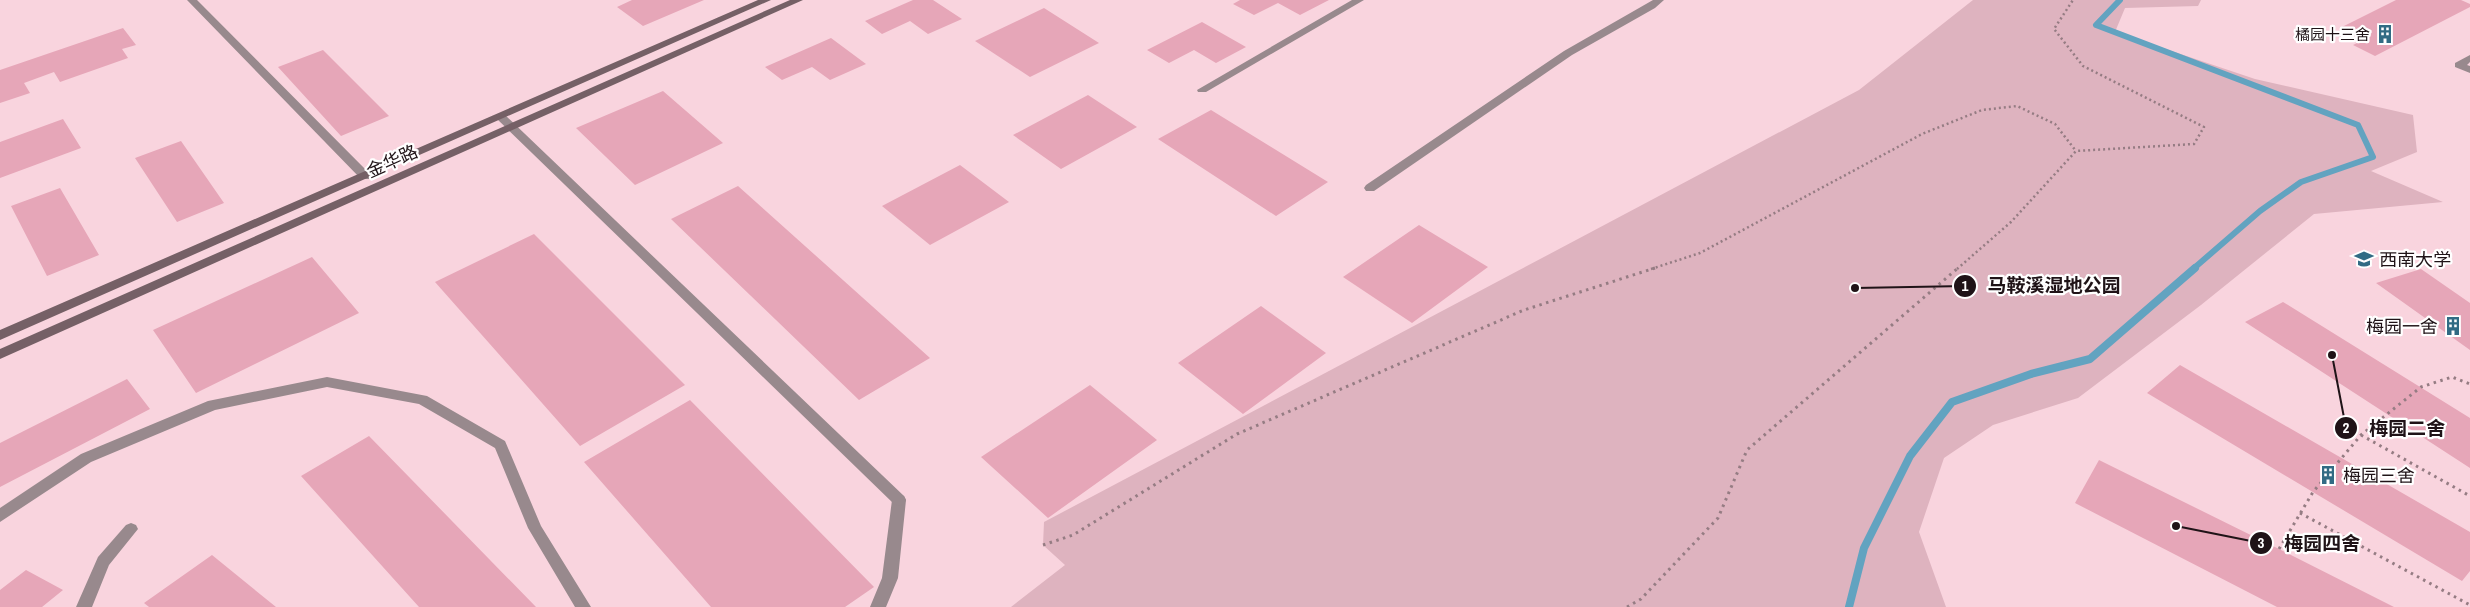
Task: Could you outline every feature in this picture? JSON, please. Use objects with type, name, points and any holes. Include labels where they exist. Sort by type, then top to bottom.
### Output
[{"type":"main road","name":"金华路","points":[[0,335],[766,0]]},
{"type":"main road","name":"金华路","points":[[0,354],[798,0]]},
{"type":"street","points":[[192,0],[364,176]]},
{"type":"street","points":[[1202,90],[1360,0]]},
{"type":"street","points":[[1370,188],[1568,53],[1652,6],[1659,0]]},
{"type":"street","points":[[2470,58],[2459,65],[2470,70]]},
{"type":"street","points":[[501,117],[899,500],[890,578],[878,607]]},
{"type":"street","points":[[0,516],[86,458],[213,405],[327,382],[422,400],[500,445],[536,528],[583,607]]},
{"type":"street","points":[[84,607],[103,561],[131,529]]},
{"type":"path","points":[[1627,607],[1641,600],[1718,518],[1747,450],[2011,222],[2076,151],[2194,144],[2204,127],[2083,66],[2054,29],[2073,0]]},
{"type":"path","points":[[1043,545],[1073,535],[1237,434],[1524,310],[1700,253],[1922,134],[1982,110],[2017,106],[2055,124],[2076,151]]},
{"type":"path","points":[[2278,549],[2313,492],[2361,436],[2421,387],[2452,377],[2470,384]]},
{"type":"path","points":[[2361,436],[2470,496]]},
{"type":"path","points":[[2300,514],[2470,605]]},
{"type":"shaded area","points":[[1973,0],[2201,0],[2198,6],[2125,8],[2115,32],[2255,79],[2413,115],[2417,152],[2371,171],[2443,202],[2314,214],[2201,305],[2078,398],[1993,425],[1944,458],[1919,532],[1946,607],[1011,607],[1065,565],[1043,545],[1044,522],[1859,90]]},
{"type":"building","points":[[632,0],[704,0],[643,26],[617,7]]},
{"type":"building","points":[[913,0],[933,0],[962,19],[928,34],[910,21],[882,34],[865,21]]},
{"type":"building","points":[[1240,0],[1329,0],[1300,15],[1278,3],[1254,15],[1233,4]]},
{"type":"building","name":"橘园十三舍","points":[[2396,0],[2461,0],[2470,4],[2470,7],[2375,56],[2353,45],[2365,39],[2340,28]]},
{"type":"building","points":[[1044,8],[1099,43],[1030,77],[975,41]]},
{"type":"building","points":[[1202,22],[1246,47],[1216,63],[1194,50],[1169,63],[1147,50]]},
{"type":"building","points":[[123,28],[136,45],[122,49],[128,58],[60,82],[54,72],[24,83],[30,93],[0,103],[0,70]]},
{"type":"building","points":[[831,38],[866,64],[830,80],[812,67],[782,80],[765,67]]},
{"type":"building","points":[[323,50],[389,116],[341,136],[278,67]]},
{"type":"building","points":[[663,91],[723,143],[635,185],[576,128]]},
{"type":"building","points":[[1088,95],[1137,127],[1061,169],[1013,135]]},
{"type":"building","points":[[1211,110],[1328,182],[1276,216],[1158,139]]},
{"type":"building","points":[[63,119],[81,148],[0,178],[0,142]]},
{"type":"building","points":[[181,141],[224,203],[177,222],[135,158]]},
{"type":"building","points":[[960,165],[1009,202],[930,245],[882,206]]},
{"type":"building","points":[[738,186],[930,358],[859,400],[671,219]]},
{"type":"building","points":[[60,188],[99,255],[47,276],[11,206]]},
{"type":"building","points":[[1419,225],[1488,267],[1412,323],[1343,277]]},
{"type":"building","points":[[534,234],[685,385],[580,446],[435,282]]},
{"type":"building","points":[[312,257],[359,313],[196,393],[153,330]]},
{"type":"building","name":"梅园一舍","points":[[2421,269],[2470,303],[2470,350],[2376,283]]},
{"type":"building","points":[[2283,302],[2470,418],[2470,468],[2245,322]]},
{"type":"building","points":[[1261,306],[1326,353],[1243,414],[1178,363]]},
{"type":"building","name":"梅园三舍","points":[[2180,365],[2470,532],[2470,571],[2462,581],[2147,393]]},
{"type":"building","points":[[127,379],[150,409],[0,487],[0,443]]},
{"type":"building","points":[[1090,385],[1157,440],[1048,518],[981,457]]},
{"type":"building","points":[[690,400],[874,587],[845,607],[711,607],[584,462]]},
{"type":"building","points":[[369,436],[536,607],[419,607],[301,476]]},
{"type":"building","points":[[2099,460],[2394,607],[2277,607],[2075,503]]},
{"type":"building","points":[[212,555],[276,607],[149,607],[144,603]]},
{"type":"building","points":[[26,570],[63,590],[42,607],[0,607],[0,590]]},
{"type":"waterway","points":[[2120,0],[2096,25],[2358,125],[2373,157],[2301,182],[2260,211],[2193,269]]},
{"type":"waterway","points":[[1849,607],[1864,548],[1910,456],[1952,402],[2031,374],[2090,359],[2195,268]]},
{"type":"place","name":"橘园十三舍","points":[[2385,34]]},
{"type":"place","name":"西南大学","points":[[2364,259]]},
{"type":"place","name":"马鞍溪湿地公园","points":[[1855,288]]},
{"type":"place","name":"梅园一舍","points":[[2453,326]]},
{"type":"place","name":"梅园二舍","points":[[2332,355]]},
{"type":"place","name":"梅园三舍","points":[[2328,475]]},
{"type":"place","name":"梅园四舍","points":[[2176,526]]}]
